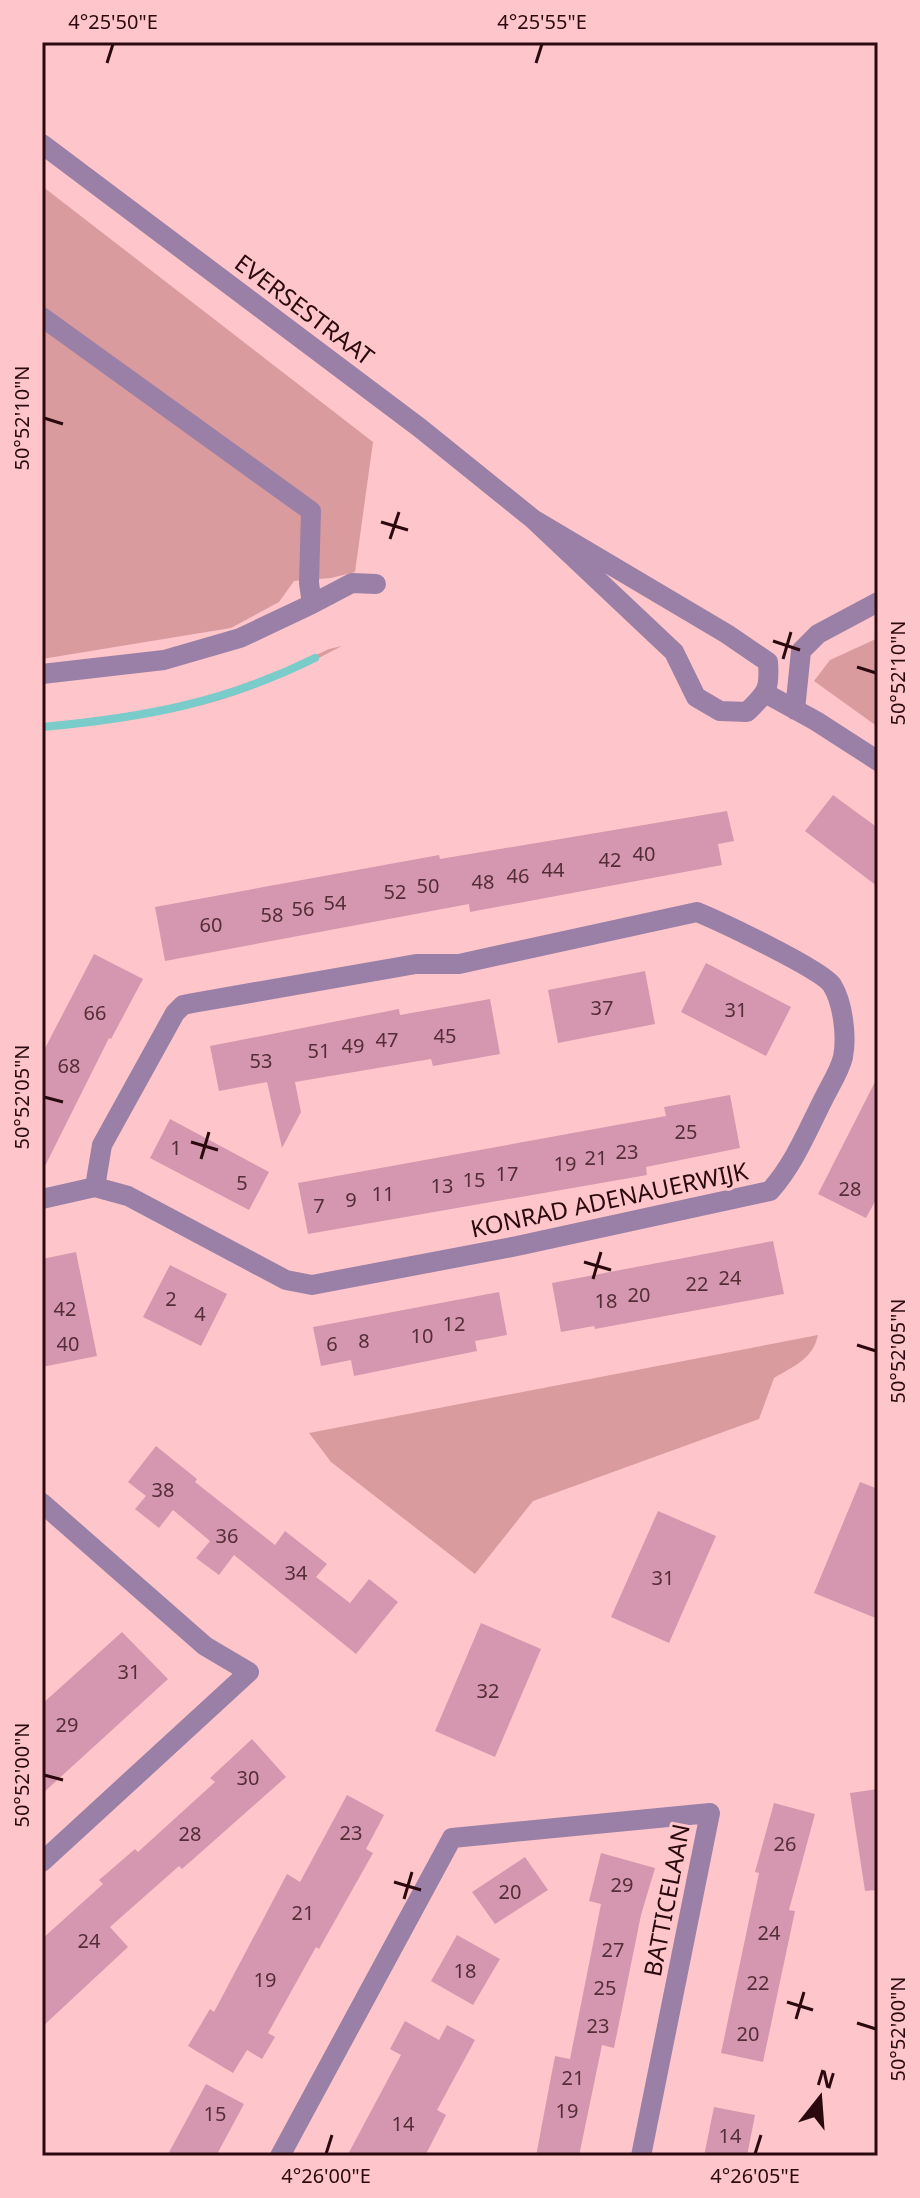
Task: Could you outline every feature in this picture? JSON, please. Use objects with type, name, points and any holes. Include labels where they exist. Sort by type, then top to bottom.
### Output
[{"type":"street","name":"EVERSESTRAAT","points":[[42,144],[420,428],[533,519],[674,652],[696,697],[720,711],[747,712],[765,693],[769,686],[768,662],[727,634],[533,519]]},
{"type":"street","points":[[42,317],[311,511],[309,583],[312,604]]},
{"type":"street","points":[[42,674],[164,660],[240,638],[352,583],[376,584]]},
{"type":"street","points":[[795,710],[801,651],[818,634],[878,602]]},
{"type":"street","points":[[765,693],[878,761]]},
{"type":"street","name":"KONRAD ADENAUERWIJK","points":[[42,1199],[95,1187],[128,1196],[286,1280],[312,1285],[517,1246],[770,1191],[787,1172],[842,1060],[845,1037],[837,995],[830,982],[815,972],[722,922],[697,912],[459,964],[416,964],[183,1005],[175,1013],[102,1145],[95,1187]]},
{"type":"street","points":[[42,1503],[205,1646],[249,1672],[42,1862]]},
{"type":"street","name":"BATTICELAAN","points":[[280,2156],[452,1838],[710,1813],[641,2156]]},
{"type":"shaded area","points":[[42,186],[373,442],[355,572],[331,578],[294,581],[279,602],[231,628],[42,659]]},
{"type":"shaded area","points":[[878,638],[878,727],[814,681],[830,660]]},
{"type":"shaded area","points":[[342,646],[247,691],[197,706],[146,717],[42,730],[42,725],[144,712],[219,696],[255,684],[329,649]]},
{"type":"shaded area","points":[[818,1335],[807,1356],[774,1378],[759,1419],[533,1501],[475,1574],[331,1462],[309,1433]]},
{"type":"building","points":[[833,795],[878,828],[878,887],[805,831]]},
{"type":"building","points":[[727,811],[734,841],[718,844],[722,865],[470,912],[469,904],[165,961],[155,907],[439,855],[440,859]]},
{"type":"building","points":[[94,954],[143,979],[109,1038],[42,1172],[42,1054]]},
{"type":"building","points":[[706,963],[791,1007],[766,1056],[681,1012]]},
{"type":"building","points":[[645,971],[655,1024],[558,1043],[548,990]]},
{"type":"building","points":[[490,999],[500,1054],[433,1066],[431,1059],[295,1082],[301,1112],[282,1148],[267,1082],[219,1091],[210,1046],[399,1009],[400,1015]]},
{"type":"building","points":[[878,1076],[878,1196],[866,1218],[818,1194]]},
{"type":"building","points":[[730,1095],[740,1148],[646,1167],[647,1175],[308,1234],[298,1183],[666,1116],[664,1107]]},
{"type":"building","points":[[170,1119],[269,1172],[249,1210],[150,1158]]},
{"type":"building","points":[[773,1241],[784,1294],[595,1329],[594,1326],[561,1332],[552,1283]]},
{"type":"building","points":[[76,1252],[97,1356],[42,1367],[42,1259]]},
{"type":"building","points":[[170,1265],[227,1294],[201,1346],[143,1317]]},
{"type":"building","points":[[499,1292],[507,1335],[475,1341],[477,1351],[354,1376],[351,1360],[321,1366],[313,1327]]},
{"type":"building","points":[[156,1446],[197,1479],[195,1482],[275,1545],[285,1531],[327,1564],[316,1577],[350,1603],[369,1579],[398,1602],[356,1654],[234,1555],[219,1575],[196,1558],[210,1541],[173,1510],[159,1528],[135,1509],[146,1496],[128,1482]]},
{"type":"building","points":[[860,1482],[878,1489],[878,1619],[814,1593]]},
{"type":"building","points":[[658,1511],[716,1536],[669,1643],[611,1617]]},
{"type":"building","points":[[481,1623],[541,1649],[495,1757],[435,1731]]},
{"type":"building","points":[[122,1632],[168,1679],[42,1794],[42,1704]]},
{"type":"building","points":[[252,1739],[286,1777],[182,1869],[179,1866],[110,1927],[128,1947],[42,2027],[42,1939],[103,1884],[99,1880],[135,1849],[138,1852],[215,1782],[210,1778]]},
{"type":"building","points":[[878,1789],[878,1890],[865,1891],[850,1793]]},
{"type":"building","points":[[347,1795],[384,1815],[366,1849],[373,1853],[268,2033],[275,2037],[262,2059],[247,2050],[233,2073],[188,2046],[210,2009],[214,2012],[287,1874],[300,1882]]},
{"type":"building","points":[[774,1803],[815,1814],[789,1910],[795,1911],[763,2062],[721,2053],[759,1873],[755,1872]]},
{"type":"building","points":[[601,1853],[655,1868],[641,1915],[614,2048],[602,2045],[579,2156],[536,2156],[555,2056],[570,2059],[601,1904],[589,1901]]},
{"type":"building","points":[[525,1857],[548,1890],[495,1924],[472,1892]]},
{"type":"building","points":[[457,1935],[500,1959],[473,2005],[431,1981]]},
{"type":"building","points":[[405,2021],[439,2040],[447,2025],[475,2040],[437,2110],[446,2115],[425,2156],[347,2156],[401,2055],[390,2049]]},
{"type":"building","points":[[206,2084],[244,2104],[216,2156],[167,2156]]},
{"type":"building","points":[[714,2107],[755,2115],[747,2156],[704,2156]]},
{"type":"waterway","points":[[42,727],[114,719],[182,706],[248,686],[315,658]]}]
